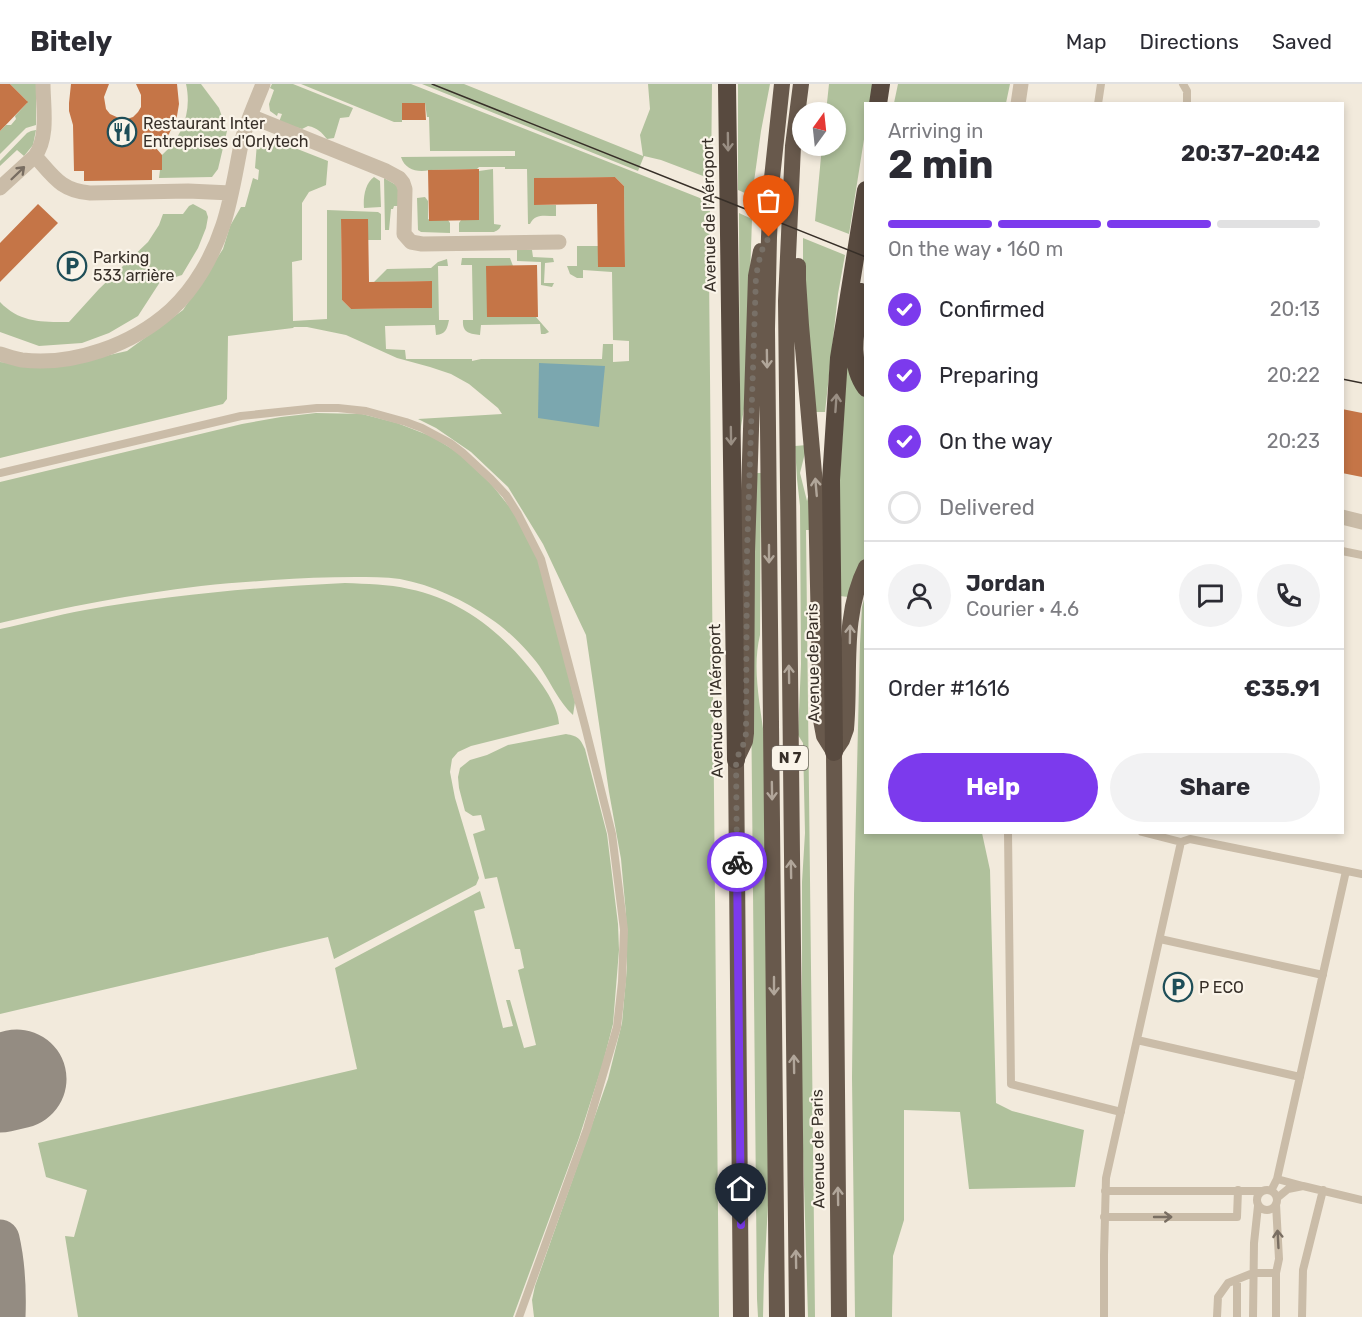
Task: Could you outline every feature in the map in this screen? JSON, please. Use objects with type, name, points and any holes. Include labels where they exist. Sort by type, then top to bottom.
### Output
[{"type":"highway","name":"Avenue de l'Aéroport","points":[[727,84],[741,1317]]},
{"type":"highway","name":"N 7","points":[[777,1317],[767,351],[772,178],[782,84]]},
{"type":"highway","name":"N 7","points":[[797,1317],[786,301],[793,146],[801,84]]},
{"type":"highway","points":[[878,102],[880,84]]},
{"type":"highway","points":[[790,200],[799,249],[798,280],[816,496],[821,720],[824,736],[834,752],[846,729],[850,620],[858,582],[864,571]]},
{"type":"highway","name":"Avenue de Paris","points":[[839,1317],[831,480],[838,358],[864,204]]},
{"type":"highway","points":[[860,231],[864,275],[854,351],[856,369],[864,386]]},
{"type":"highway","points":[[736,760],[745,741],[746,733],[747,552],[756,276],[761,252],[769,237]]},
{"type":"street","points":[[0,188],[39,150],[42,140],[43,84]]},
{"type":"street","points":[[0,354],[22,360],[57,360],[91,354],[119,344],[171,310],[194,284],[211,255],[223,224],[243,137],[263,84]]},
{"type":"street","points":[[1018,102],[1021,84]]},
{"type":"street","points":[[250,116],[368,163],[399,178],[404,183],[405,189],[404,234],[411,242],[422,244],[559,242]]},
{"type":"street","points":[[35,156],[61,185],[78,192],[231,193]]},
{"type":"street","points":[[1344,518],[1362,522]]},
{"type":"lane","points":[[1098,102],[1101,84]]},
{"type":"lane","points":[[1183,84],[1187,92],[1187,102]]},
{"type":"lane","points":[[0,473],[241,416],[316,408],[338,408],[366,411],[406,422],[450,443],[491,479],[506,495],[518,514],[541,559],[585,726],[612,834],[624,930],[617,1027],[587,1129],[519,1317]]},
{"type":"lane","points":[[1344,551],[1362,555]]},
{"type":"lane","points":[[1008,834],[1011,1084],[1121,1112]]},
{"type":"lane","points":[[1150,834],[1181,842],[1190,839],[1362,874]]},
{"type":"lane","points":[[1104,1317],[1106,1178],[1181,842]]},
{"type":"lane","points":[[1258,1206],[1267,1210],[1271,1209],[1271,1196],[1277,1179],[1346,871]]},
{"type":"lane","points":[[1160,939],[1323,975]]},
{"type":"lane","points":[[1137,1040],[1300,1077]]},
{"type":"lane","points":[[1277,1179],[1362,1200]]},
{"type":"lane","points":[[1252,1317],[1257,1196],[1271,1196],[1303,1186]]},
{"type":"lane","points":[[1105,1191],[1238,1190],[1271,1196]]},
{"type":"lane","points":[[1104,1217],[1237,1216],[1238,1190]]},
{"type":"lane","points":[[1302,1317],[1303,1269],[1323,1190]]},
{"type":"lane","points":[[1271,1196],[1279,1259],[1276,1273],[1276,1317]]},
{"type":"lane","points":[[1217,1317],[1218,1297],[1228,1283],[1253,1273],[1276,1273]]},
{"type":"lane","points":[[1237,1280],[1237,1317]]},
{"type":"green space","points":[[10,84],[36,84],[36,125],[26,128],[0,154],[0,131],[6,125],[11,125],[16,119],[15,116],[27,103]]},
{"type":"green space","points":[[186,84],[201,84],[219,108],[227,131],[218,169],[212,177],[159,178],[160,170],[162,170],[162,155],[180,132],[187,114]]},
{"type":"green space","points":[[272,84],[293,84],[353,108],[349,117],[340,118],[334,138],[327,139],[311,127],[302,129],[279,122],[282,114],[278,113],[277,116],[270,111],[269,104],[274,90],[270,88]]},
{"type":"green space","points":[[301,84],[411,84],[710,202],[719,1317],[534,1317],[532,1300],[535,1286],[608,1079],[622,1023],[627,967],[626,914],[621,859],[586,635],[543,544],[508,487],[471,452],[436,428],[418,419],[502,414],[498,408],[469,384],[451,374],[397,358],[346,335],[307,327],[294,327],[228,336],[227,399],[223,404],[0,458],[0,362],[56,367],[127,351],[183,310],[223,249],[230,226],[241,207],[245,207],[253,178],[258,180],[259,170],[255,168],[258,141],[277,141],[328,161],[326,185],[309,192],[302,203],[302,260],[292,262],[293,321],[327,319],[327,210],[378,212],[381,214],[381,240],[368,240],[368,220],[366,219],[343,219],[341,221],[342,300],[351,309],[430,308],[432,306],[430,281],[374,282],[387,269],[431,268],[447,259],[448,266],[438,266],[439,320],[449,320],[448,326],[442,333],[436,335],[435,325],[385,326],[386,349],[405,350],[406,359],[472,359],[472,361],[481,359],[602,359],[603,344],[613,344],[613,362],[629,361],[629,341],[613,340],[612,272],[583,270],[583,278],[577,278],[570,274],[567,266],[577,266],[577,246],[598,246],[598,265],[600,267],[623,267],[625,265],[624,186],[615,177],[536,178],[534,180],[534,203],[536,205],[556,205],[556,216],[538,217],[528,224],[527,169],[479,167],[477,169],[421,171],[409,168],[401,157],[515,156],[515,151],[430,151],[429,117],[427,117],[425,103],[402,103],[402,122],[394,122]]},
{"type":"green space","points":[[422,84],[464,84],[643,156],[640,135],[650,109],[648,84],[712,84],[711,179],[644,156],[638,171]]},
{"type":"green space","points":[[738,84],[770,84],[752,196],[738,190]]},
{"type":"green space","points":[[829,84],[874,84],[870,102],[864,102],[864,139],[849,234],[815,221],[821,156],[846,156],[846,102],[827,102]]},
{"type":"green space","points":[[898,84],[1010,84],[1006,102],[894,102]]},
{"type":"green space","points":[[36,130],[33,145],[24,156],[17,150],[0,166],[0,161],[27,133]]},
{"type":"green space","points":[[493,169],[494,224],[501,225],[500,228],[494,232],[459,232],[461,220],[478,220],[479,218],[479,171]]},
{"type":"green space","points":[[374,177],[380,181],[381,207],[364,208],[365,191],[368,183]]},
{"type":"green space","points":[[384,178],[398,186],[398,206],[391,209],[389,230],[385,230]]},
{"type":"green space","points":[[425,197],[428,201],[428,219],[448,220],[450,233],[418,230],[417,198]]},
{"type":"green space","points":[[193,204],[206,211],[208,217],[198,248],[182,275],[160,282],[138,316],[109,333],[82,343],[39,346],[0,332],[0,302],[24,318],[69,322],[99,289],[148,242],[163,214],[183,214]]},
{"type":"green space","points":[[739,213],[752,219],[746,397],[740,432]]},
{"type":"green space","points":[[803,238],[845,255],[838,294],[825,412],[815,412],[803,279]]},
{"type":"green space","points":[[517,250],[532,250],[533,257],[553,258],[554,262],[545,263],[544,283],[554,283],[552,287],[541,285],[541,262],[517,261]]},
{"type":"green space","points":[[462,258],[510,258],[513,266],[487,315],[489,317],[536,317],[549,332],[541,334],[540,324],[481,325],[480,335],[467,332],[463,320],[473,320],[472,265],[461,265]]},
{"type":"green space","points":[[847,359],[855,382],[864,396],[864,560],[853,580],[848,597],[840,596],[839,491]]},
{"type":"green space","points":[[316,413],[362,414],[397,423],[433,437],[460,454],[492,485],[516,515],[539,558],[575,702],[573,715],[532,657],[512,635],[497,623],[447,594],[400,579],[324,577],[210,585],[100,602],[0,623],[0,482],[242,424]]},
{"type":"green space","points":[[807,445],[800,473],[807,501],[812,480],[815,530],[806,530],[815,1317],[808,1317],[802,1118],[802,882],[805,833],[803,743],[798,735],[801,664],[800,506],[795,446]]},
{"type":"green space","points":[[755,473],[761,473],[760,635],[757,673],[764,736],[769,1188],[763,1317],[758,1317],[757,1299],[751,690]]},
{"type":"green space","points":[[345,583],[409,589],[428,594],[464,610],[480,620],[510,646],[539,680],[554,704],[559,724],[471,746],[458,752],[452,759],[450,772],[455,798],[479,878],[476,885],[334,959],[328,937],[0,1014],[0,629],[74,612],[150,600],[247,589]]},
{"type":"green space","points":[[864,600],[864,834],[982,834],[990,870],[996,1103],[1012,1111],[1084,1130],[1075,1187],[969,1189],[960,1112],[904,1110],[904,1220],[893,1256],[892,1317],[855,1317],[852,1078],[854,895]]},
{"type":"green space","points":[[566,734],[578,738],[585,749],[607,834],[619,950],[613,1024],[579,1138],[513,1317],[78,1317],[65,1236],[74,1237],[87,1190],[46,1177],[38,1143],[357,1069],[335,968],[480,891],[485,908],[474,911],[503,1028],[513,1026],[506,1000],[510,1000],[524,1048],[536,1045],[518,970],[524,968],[520,949],[515,949],[497,877],[485,879],[473,834],[485,830],[481,815],[473,816],[465,811],[458,777],[460,768],[470,760],[508,745]]},
{"type":"water","points":[[539,363],[605,366],[599,427],[538,418]]},
{"type":"building","points":[[0,84],[10,84],[28,102],[0,131]]},
{"type":"building","name":"Restaurant Inter Entreprises d'Orlytech","points":[[71,84],[109,84],[104,97],[106,109],[110,114],[127,119],[133,117],[141,107],[141,95],[136,84],[177,84],[179,104],[177,116],[169,134],[156,148],[162,155],[162,170],[152,170],[152,180],[84,181],[84,171],[74,171],[73,125],[69,111]]},
{"type":"building","points":[[402,103],[425,103],[426,120],[402,120]]},
{"type":"building","points":[[479,169],[479,220],[429,221],[428,170]]},
{"type":"building","points":[[615,177],[624,186],[625,267],[598,267],[597,204],[534,205],[534,178]]},
{"type":"building","points":[[38,204],[58,223],[0,282],[0,243]]},
{"type":"building","points":[[341,219],[368,219],[369,282],[432,281],[432,308],[351,309],[342,300]]},
{"type":"building","points":[[537,265],[538,317],[487,317],[486,266]]},
{"type":"building","points":[[1344,409],[1362,413],[1362,477],[1344,473]]},
{"type":"taxiway","points":[[0,1239],[6,1278],[6,1317]]},
{"type":"runway","points":[[0,1083],[17,1079]]},
{"type":"tram line","points":[[432,84],[864,256]]},
{"type":"tram line","points":[[1344,379],[1362,383]]},
{"type":"way so far","points":[[737,862],[736,760],[745,741],[746,733],[747,552],[756,270],[761,252],[769,237]]},
{"type":"place","name":"Restaurant Inter Entreprises d'Orlytech","points":[[122,132]]},
{"type":"place","name":"Parking 533 arrière","points":[[72,266]]},
{"type":"place","name":"P ECO","points":[[1178,987]]},
{"type":"route","points":[[737,862],[741,1225]]}]
